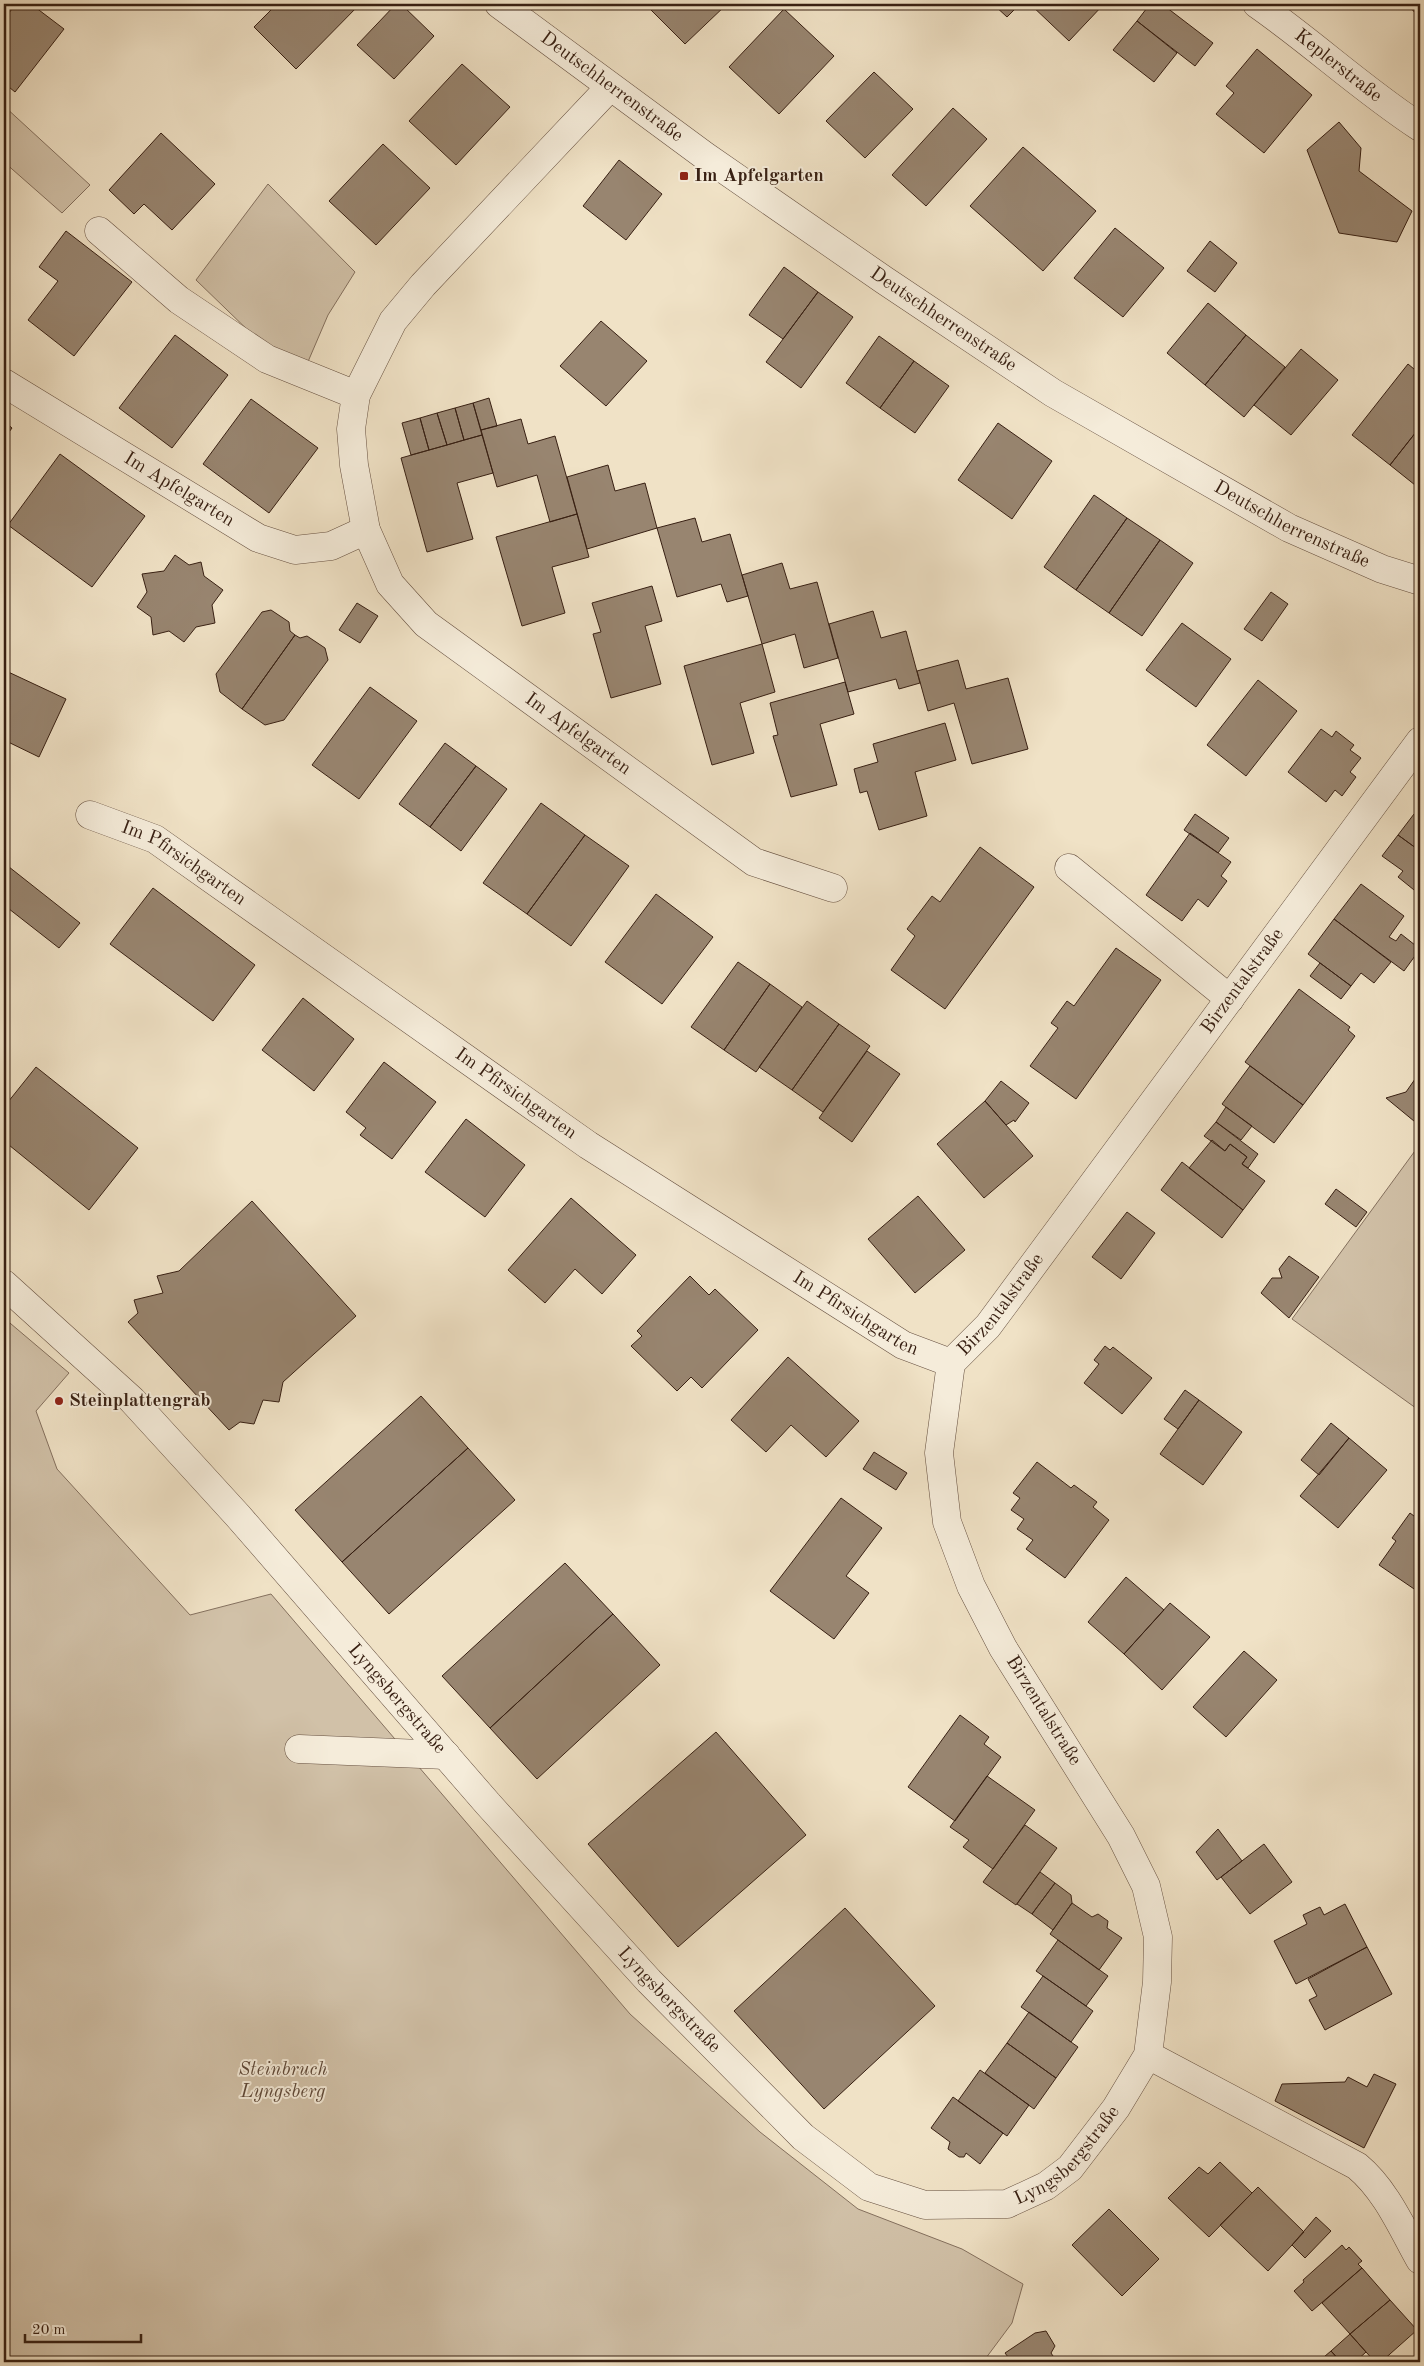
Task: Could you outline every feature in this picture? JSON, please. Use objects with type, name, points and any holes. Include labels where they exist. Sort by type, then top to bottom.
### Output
[{"type":"street","name":"Deutschherrenstraße","points":[[499,4],[610,87],[884,280],[1053,392],[1289,528],[1382,569],[1420,581]]},
{"type":"street","name":"Keplerstraße","points":[[1257,4],[1303,37],[1394,109],[1420,126]]},
{"type":"street","name":"Im Apfelgarten","points":[[610,87],[423,285],[393,321],[356,395],[351,429],[354,465],[366,530],[390,584],[426,624],[754,862],[832,888]]},
{"type":"street","points":[[99,230],[179,300],[267,359],[356,395]]},
{"type":"street","name":"Im Apfelgarten","points":[[4,383],[258,538],[295,550],[331,546],[366,530]]},
{"type":"street","name":"Birzentalstraße","points":[[1148,2055],[1157,1982],[1158,1937],[1146,1886],[1122,1836],[1003,1648],[971,1586],[948,1522],[939,1453],[951,1363],[988,1326],[1420,741]]},
{"type":"street","name":"Im Pfirsichgarten","points":[[90,815],[155,839],[588,1145],[903,1345],[951,1363]]},
{"type":"street","points":[[1069,868],[1230,999]]},
{"type":"street","name":"Lyngsbergstraße","points":[[4,1284],[132,1400],[238,1516],[446,1755],[649,1981],[803,2137],[869,2186],[925,2205],[983,2206],[1007,2204],[1046,2186],[1070,2168],[1116,2108],[1148,2055]]},
{"type":"street","points":[[299,1749],[446,1755]]},
{"type":"street","points":[[1148,2055],[1357,2166],[1372,2178],[1420,2260]]},
{"type":"green space","points":[[4,106],[90,185],[62,213],[4,162]]},
{"type":"green space","points":[[268,184],[355,272],[328,315],[307,364],[256,338],[196,280]]},
{"type":"green space","points":[[1420,1144],[1420,1411],[1292,1319]]},
{"type":"green space","name":"Steinbruch Lyngsberg","points":[[4,1318],[69,1373],[36,1411],[57,1469],[190,1615],[271,1594],[630,2014],[760,2132],[858,2209],[962,2249],[1023,2284],[1012,2323],[983,2362],[4,2362]]},
{"type":"building","points":[[16,4],[31,4],[64,29],[15,92],[4,83],[4,19]]},
{"type":"building","points":[[277,4],[360,4],[296,69],[254,27]]},
{"type":"building","points":[[396,4],[401,4],[434,36],[394,79],[357,45]]},
{"type":"building","points":[[647,4],[727,4],[685,44]]},
{"type":"building","points":[[993,4],[1020,4],[1007,17]]},
{"type":"building","points":[[1030,4],[1104,4],[1069,41]]},
{"type":"building","points":[[1150,4],[1162,4],[1213,43],[1195,66],[1137,21]]},
{"type":"building","points":[[1407,4],[1420,4],[1420,18]]},
{"type":"building","points":[[784,9],[834,56],[779,114],[729,67]]},
{"type":"building","points":[[1137,21],[1177,53],[1154,82],[1113,50]]},
{"type":"building","points":[[1257,49],[1312,95],[1264,153],[1216,114],[1234,93],[1226,86]]},
{"type":"building","points":[[462,64],[510,107],[456,165],[409,121]]},
{"type":"building","points":[[874,72],[913,109],[865,158],[826,121]]},
{"type":"building","points":[[953,108],[987,139],[926,206],[892,175]]},
{"type":"building","points":[[1339,122],[1361,148],[1359,171],[1412,211],[1397,242],[1339,233],[1307,150]]},
{"type":"building","points":[[161,133],[215,184],[172,230],[144,204],[134,214],[109,190]]},
{"type":"building","points":[[383,144],[430,188],[376,245],[329,201]]},
{"type":"building","points":[[1023,147],[1096,211],[1043,271],[970,206]]},
{"type":"building","points":[[619,160],[662,194],[626,240],[583,206]]},
{"type":"building","points":[[1115,228],[1164,268],[1123,317],[1074,278]]},
{"type":"building","points":[[66,231],[132,282],[74,356],[28,320],[58,281],[39,267]]},
{"type":"building","points":[[1210,241],[1237,263],[1215,292],[1187,271]]},
{"type":"building","points":[[784,267],[818,292],[783,339],[749,315]]},
{"type":"building","points":[[818,292],[853,317],[801,388],[766,362]]},
{"type":"building","points":[[1208,303],[1246,335],[1205,385],[1167,353]]},
{"type":"building","points":[[601,321],[647,361],[606,406],[560,366]]},
{"type":"building","points":[[175,335],[228,375],[172,448],[119,408]]},
{"type":"building","points":[[1246,335],[1285,367],[1244,417],[1205,385]]},
{"type":"building","points":[[879,336],[914,361],[880,408],[846,383]]},
{"type":"building","points":[[1301,349],[1338,380],[1291,435],[1254,405]]},
{"type":"building","points":[[914,361],[949,386],[915,433],[880,408]]},
{"type":"building","points":[[1408,364],[1420,374],[1420,427],[1390,465],[1352,435]]},
{"type":"building","points":[[489,398],[497,426],[481,430],[473,403]]},
{"type":"building","points":[[251,399],[318,448],[269,513],[203,464]]},
{"type":"building","points":[[473,403],[482,435],[464,440],[455,408]]},
{"type":"building","points":[[455,408],[464,440],[447,445],[437,413]]},
{"type":"building","points":[[437,413],[447,445],[429,450],[420,418]]},
{"type":"building","points":[[420,418],[429,450],[411,455],[402,423]]},
{"type":"building","points":[[521,419],[528,444],[555,436],[577,514],[550,522],[537,475],[497,487],[481,430]]},
{"type":"building","points":[[4,421],[12,428],[4,439]]},
{"type":"building","points":[[998,423],[1052,461],[1012,519],[958,480]]},
{"type":"building","points":[[1420,427],[1420,489],[1390,465]]},
{"type":"building","points":[[482,435],[493,473],[457,483],[473,539],[427,552],[401,458]]},
{"type":"building","points":[[60,454],[145,516],[92,587],[8,525]]},
{"type":"building","points":[[608,465],[615,491],[645,483],[657,528],[587,549],[567,477]]},
{"type":"building","points":[[1094,495],[1127,518],[1076,590],[1044,567]]},
{"type":"building","points":[[577,514],[589,557],[552,567],[565,613],[522,626],[496,537]]},
{"type":"building","points":[[695,518],[702,542],[730,534],[748,596],[727,602],[721,584],[677,597],[657,528]]},
{"type":"building","points":[[1127,518],[1160,540],[1109,613],[1076,590]]},
{"type":"building","points":[[1160,540],[1193,563],[1142,636],[1109,613]]},
{"type":"building","points":[[175,555],[189,565],[201,562],[204,576],[223,590],[212,605],[215,623],[196,627],[184,642],[169,631],[153,635],[151,617],[137,607],[147,592],[142,574],[164,571]]},
{"type":"building","points":[[782,563],[790,589],[817,582],[838,658],[804,668],[795,634],[762,644],[742,575]]},
{"type":"building","points":[[652,586],[662,621],[645,626],[661,684],[611,698],[593,634],[601,632],[592,603]]},
{"type":"building","points":[[1271,592],[1288,604],[1262,641],[1244,629]]},
{"type":"building","points":[[357,603],[378,616],[360,643],[339,630]]},
{"type":"building","points":[[271,610],[289,622],[290,631],[295,635],[242,709],[220,692],[216,674],[262,612]]},
{"type":"building","points":[[873,611],[881,638],[906,631],[920,683],[899,689],[896,679],[848,692],[829,624]]},
{"type":"building","points":[[1182,623],[1231,659],[1196,707],[1146,670]]},
{"type":"building","points":[[295,635],[300,638],[307,636],[325,648],[328,660],[284,720],[265,725],[242,709]]},
{"type":"building","points":[[762,644],[775,692],[740,703],[754,753],[712,765],[684,666]]},
{"type":"building","points":[[958,660],[966,689],[1008,678],[1028,749],[972,764],[954,703],[928,711],[917,671]]},
{"type":"building","points":[[4,670],[66,699],[39,757],[4,740]]},
{"type":"building","points":[[1258,680],[1297,711],[1246,776],[1207,745]]},
{"type":"building","points":[[845,682],[854,714],[820,724],[837,785],[791,797],[773,736],[778,735],[770,703]]},
{"type":"building","points":[[370,687],[417,721],[359,799],[312,765]]},
{"type":"building","points":[[945,723],[956,760],[915,772],[927,816],[879,830],[867,791],[860,793],[854,769],[878,762],[873,744]]},
{"type":"building","points":[[1321,729],[1332,737],[1336,731],[1354,745],[1350,750],[1361,758],[1350,772],[1356,777],[1342,796],[1335,790],[1326,802],[1288,772]]},
{"type":"building","points":[[445,743],[476,766],[430,827],[399,804]]},
{"type":"building","points":[[476,766],[507,789],[461,851],[430,827]]},
{"type":"building","points":[[541,803],[585,835],[527,914],[483,883]]},
{"type":"building","points":[[1195,814],[1229,838],[1218,853],[1184,830]]},
{"type":"building","points":[[1414,814],[1420,819],[1420,851],[1398,835]]},
{"type":"building","points":[[1190,833],[1231,862],[1221,876],[1227,881],[1208,907],[1198,899],[1182,921],[1146,895]]},
{"type":"building","points":[[585,835],[629,866],[571,946],[527,914]]},
{"type":"building","points":[[1398,835],[1420,851],[1419,894],[1398,877],[1403,871],[1382,856]]},
{"type":"building","points":[[980,847],[1034,887],[945,1009],[891,970],[915,936],[907,929],[932,896],[940,902]]},
{"type":"building","points":[[4,863],[80,923],[59,948],[4,905]]},
{"type":"building","points":[[1361,884],[1404,916],[1389,937],[1396,941],[1401,934],[1420,949],[1404,971],[1334,919]]},
{"type":"building","points":[[153,888],[255,965],[213,1021],[110,944]]},
{"type":"building","points":[[656,894],[713,937],[662,1004],[605,962]]},
{"type":"building","points":[[1334,919],[1391,962],[1374,983],[1361,973],[1351,986],[1308,954]]},
{"type":"building","points":[[1116,948],[1161,980],[1076,1099],[1030,1066],[1058,1028],[1051,1023],[1067,1001],[1074,1006]]},
{"type":"building","points":[[738,962],[770,984],[724,1050],[691,1027]]},
{"type":"building","points":[[1320,963],[1351,986],[1341,999],[1310,976]]},
{"type":"building","points":[[770,984],[802,1007],[756,1072],[724,1050]]},
{"type":"building","points":[[1299,989],[1350,1027],[1348,1030],[1355,1036],[1303,1105],[1245,1062]]},
{"type":"building","points":[[303,998],[354,1039],[314,1091],[262,1050]]},
{"type":"building","points":[[807,1001],[839,1024],[792,1090],[759,1067]]},
{"type":"building","points":[[839,1024],[870,1046],[823,1112],[792,1090]]},
{"type":"building","points":[[867,1051],[900,1074],[852,1142],[819,1118]]},
{"type":"building","points":[[384,1062],[436,1102],[392,1159],[360,1135],[366,1128],[346,1112]]},
{"type":"building","points":[[1250,1066],[1303,1105],[1274,1143],[1222,1104]]},
{"type":"building","points":[[36,1067],[138,1148],[89,1210],[4,1141],[4,1107]]},
{"type":"building","points":[[1420,1072],[1420,1126],[1386,1098],[1406,1092]]},
{"type":"building","points":[[1001,1081],[1029,1103],[1015,1122],[1014,1120],[1006,1125],[985,1101]]},
{"type":"building","points":[[985,1101],[1033,1156],[984,1198],[937,1144]]},
{"type":"building","points":[[1226,1107],[1252,1126],[1241,1140],[1216,1122]]},
{"type":"building","points":[[466,1119],[525,1165],[485,1217],[425,1172]]},
{"type":"building","points":[[1216,1122],[1258,1154],[1248,1168],[1242,1164],[1247,1157],[1230,1144],[1225,1151],[1204,1136]]},
{"type":"building","points":[[1212,1140],[1225,1151],[1230,1144],[1247,1157],[1242,1164],[1265,1181],[1243,1210],[1189,1168]]},
{"type":"building","points":[[1182,1162],[1243,1210],[1222,1238],[1161,1190]]},
{"type":"building","points":[[1336,1189],[1367,1212],[1356,1227],[1325,1204]]},
{"type":"building","points":[[918,1196],[965,1250],[915,1293],[868,1239]]},
{"type":"building","points":[[571,1198],[636,1255],[602,1294],[575,1269],[545,1303],[508,1270]]},
{"type":"building","points":[[252,1201],[356,1316],[283,1382],[279,1402],[263,1400],[254,1424],[240,1422],[229,1430],[128,1322],[138,1313],[134,1300],[163,1293],[157,1276],[179,1271]]},
{"type":"building","points":[[1127,1212],[1155,1233],[1121,1279],[1092,1257]]},
{"type":"building","points":[[1289,1256],[1319,1277],[1289,1318],[1261,1293],[1272,1278],[1282,1278],[1279,1269]]},
{"type":"building","points":[[690,1276],[709,1295],[715,1289],[758,1330],[702,1388],[691,1377],[677,1391],[631,1346],[642,1336],[637,1331]]},
{"type":"building","points":[[1105,1346],[1110,1350],[1113,1347],[1152,1378],[1122,1414],[1084,1383],[1099,1364],[1094,1360]]},
{"type":"building","points":[[788,1357],[859,1421],[826,1457],[791,1425],[766,1452],[731,1420]]},
{"type":"building","points":[[1185,1390],[1199,1400],[1178,1429],[1164,1419]]},
{"type":"building","points":[[421,1396],[468,1448],[342,1562],[295,1510]]},
{"type":"building","points":[[1199,1400],[1242,1432],[1203,1485],[1160,1454]]},
{"type":"building","points":[[1331,1423],[1349,1438],[1319,1475],[1301,1460]]},
{"type":"building","points":[[1349,1438],[1387,1470],[1338,1528],[1300,1496]]},
{"type":"building","points":[[468,1448],[515,1500],[389,1614],[342,1562]]},
{"type":"building","points":[[874,1452],[907,1473],[896,1490],[863,1469]]},
{"type":"building","points":[[1037,1462],[1071,1488],[1074,1485],[1097,1502],[1093,1507],[1109,1520],[1065,1578],[1026,1549],[1033,1540],[1017,1529],[1024,1519],[1011,1510],[1020,1498],[1013,1493]]},
{"type":"building","points":[[841,1498],[882,1528],[846,1576],[869,1593],[834,1639],[770,1591]]},
{"type":"building","points":[[1420,1507],[1420,1593],[1379,1565],[1396,1541],[1392,1538],[1410,1513],[1414,1516]]},
{"type":"building","points":[[565,1563],[613,1614],[490,1728],[442,1676]]},
{"type":"building","points":[[1126,1577],[1164,1610],[1124,1654],[1088,1622]]},
{"type":"building","points":[[1170,1603],[1210,1637],[1162,1690],[1124,1654]]},
{"type":"building","points":[[613,1614],[660,1665],[537,1779],[490,1728]]},
{"type":"building","points":[[1244,1651],[1277,1680],[1226,1737],[1193,1707]]},
{"type":"building","points":[[960,1715],[989,1737],[984,1744],[1001,1757],[955,1821],[908,1787]]},
{"type":"building","points":[[716,1732],[806,1835],[678,1947],[588,1844]]},
{"type":"building","points":[[987,1776],[1035,1810],[993,1869],[963,1847],[969,1840],[950,1827]]},
{"type":"building","points":[[1025,1825],[1057,1848],[1016,1905],[983,1882]]},
{"type":"building","points":[[1218,1829],[1242,1861],[1217,1880],[1196,1852]]},
{"type":"building","points":[[1264,1844],[1292,1882],[1250,1914],[1221,1877]]},
{"type":"building","points":[[1040,1872],[1055,1883],[1032,1914],[1017,1904]]},
{"type":"building","points":[[1055,1883],[1071,1895],[1072,1903],[1053,1930],[1032,1914]]},
{"type":"building","points":[[1072,1903],[1092,1917],[1098,1914],[1108,1921],[1107,1928],[1122,1938],[1099,1970],[1050,1934]]},
{"type":"building","points":[[1345,1904],[1367,1947],[1296,1984],[1274,1941],[1307,1924],[1303,1915],[1320,1907],[1324,1915]]},
{"type":"building","points":[[845,1908],[935,2006],[824,2109],[734,2011]]},
{"type":"building","points":[[1058,1940],[1108,1976],[1086,2006],[1036,1971]]},
{"type":"building","points":[[1367,1947],[1392,1994],[1325,2030],[1309,2000],[1317,1996],[1308,1979]]},
{"type":"building","points":[[1043,1976],[1093,2011],[1071,2042],[1021,2007]]},
{"type":"building","points":[[1029,2012],[1078,2047],[1056,2078],[1007,2043]]},
{"type":"building","points":[[1007,2043],[1056,2078],[1034,2109],[985,2073]]},
{"type":"building","points":[[980,2070],[1029,2105],[1007,2136],[958,2101]]},
{"type":"building","points":[[1374,2074],[1396,2084],[1364,2148],[1275,2101],[1282,2084],[1345,2082],[1348,2077],[1367,2087]]},
{"type":"building","points":[[953,2097],[1003,2133],[980,2164],[966,2153],[964,2157],[959,2157],[948,2149],[950,2142],[931,2128]]},
{"type":"building","points":[[1220,2162],[1252,2193],[1209,2237],[1168,2198],[1199,2167],[1208,2174]]},
{"type":"building","points":[[1258,2187],[1304,2232],[1268,2271],[1220,2225]]},
{"type":"building","points":[[1109,2209],[1159,2259],[1122,2296],[1072,2245]]},
{"type":"building","points":[[1316,2217],[1331,2231],[1305,2258],[1292,2245]]},
{"type":"building","points":[[1342,2245],[1346,2250],[1349,2247],[1362,2261],[1358,2264],[1362,2268],[1312,2311],[1294,2291],[1304,2282],[1303,2280]]},
{"type":"building","points":[[1362,2268],[1390,2300],[1350,2334],[1322,2303]]},
{"type":"building","points":[[1390,2300],[1417,2330],[1381,2362],[1375,2362],[1350,2334]]},
{"type":"building","points":[[1046,2331],[1055,2346],[1051,2353],[1057,2362],[1010,2362],[1005,2353],[1035,2333]]},
{"type":"building","points":[[1350,2334],[1366,2352],[1355,2362],[1341,2362],[1331,2351]]},
{"type":"building","points":[[1331,2351],[1341,2362],[1318,2362]]},
{"type":"place","name":"Im Apfelgarten","points":[[684,176]]},
{"type":"place","name":"Steinplattengrab","points":[[59,1401]]}]
